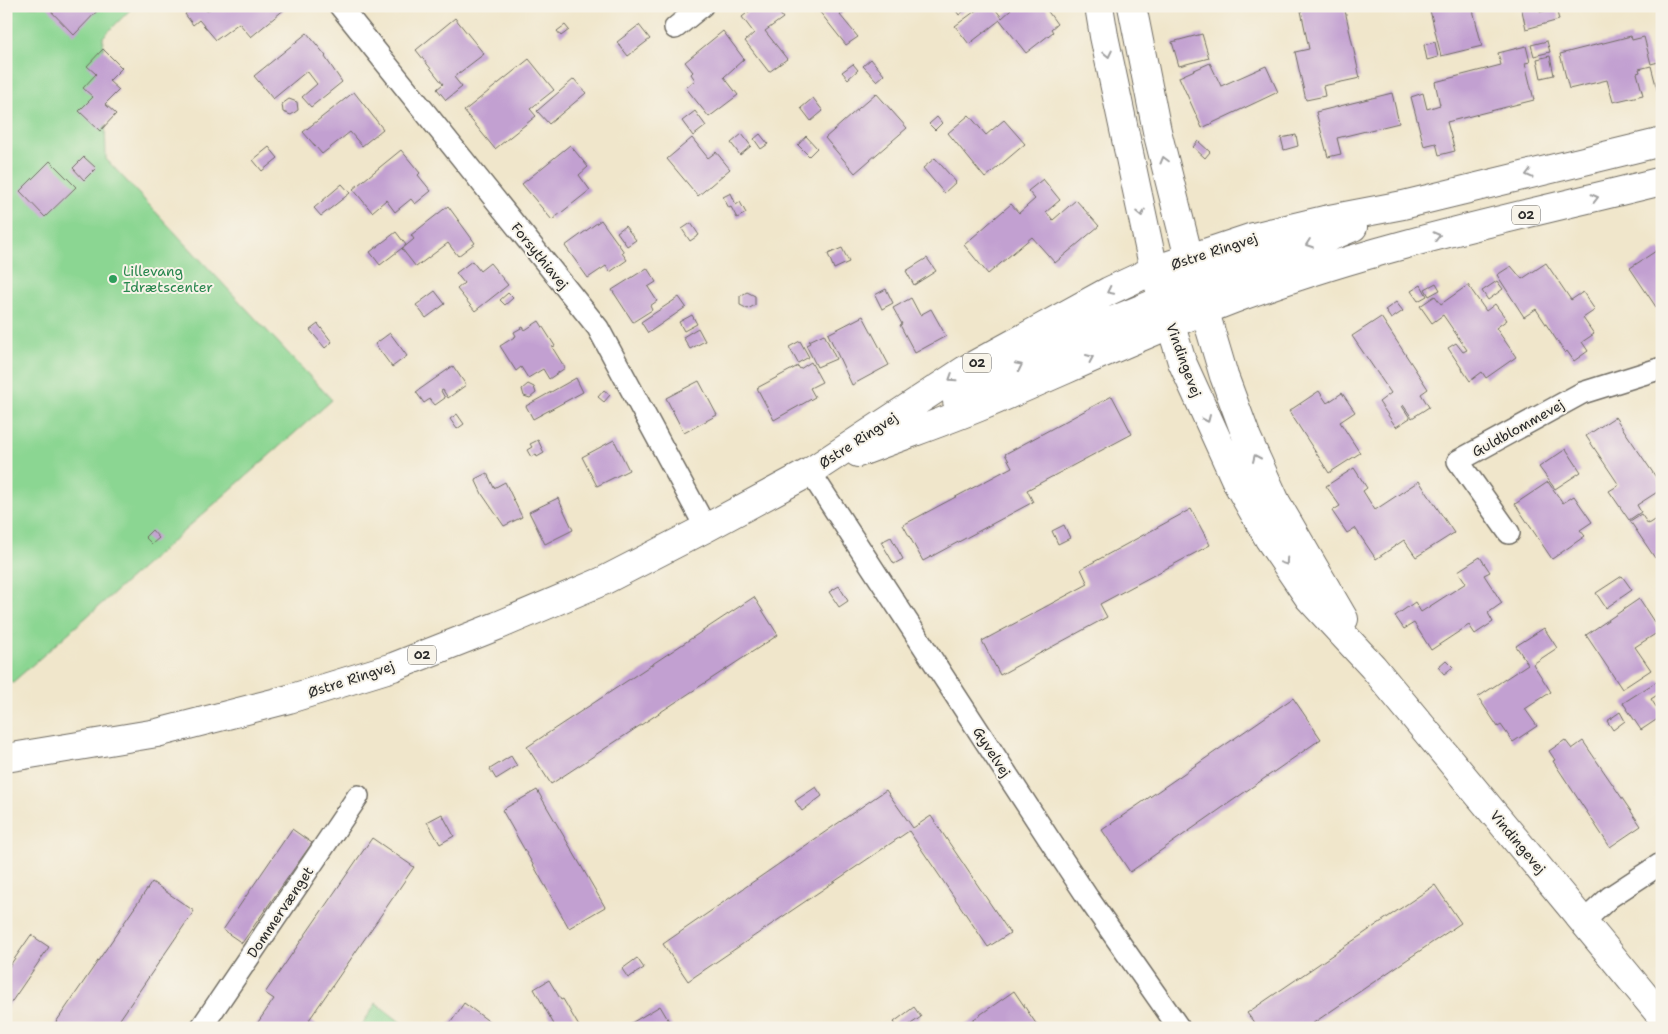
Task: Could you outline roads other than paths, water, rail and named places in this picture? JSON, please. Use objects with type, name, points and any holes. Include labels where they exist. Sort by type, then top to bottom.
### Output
[{"type":"main road","name":"Vindingevej","points":[[1099,6],[1154,270],[1182,362],[1237,483],[1269,539],[1309,598],[1373,667],[1662,1017]]},
{"type":"main road","name":"Vindingevej","points":[[1132,6],[1157,131],[1189,258],[1224,376],[1247,438],[1276,502],[1373,667]]},
{"type":"main road","name":"Østre Ringvej","points":[[6,758],[157,733],[289,699],[393,667],[603,581],[810,472],[965,370],[1108,291],[1154,270],[1253,237],[1324,220],[1402,205],[1662,142]]},
{"type":"main road","name":"Østre Ringvej","points":[[810,472],[981,406],[1102,353],[1250,293],[1390,248],[1662,181]]},
{"type":"main road","points":[[1171,325],[1197,284],[1327,238],[1402,205]]},
{"type":"main road","points":[[902,436],[994,378],[1095,328],[1163,300],[1189,258]]},
{"type":"street","name":"Forsythiavej","points":[[340,6],[598,328],[706,528]]},
{"type":"street","points":[[675,28],[702,6]]},
{"type":"street","name":"Guldblommevej","points":[[1509,533],[1458,461],[1582,393],[1662,368]]},
{"type":"street","name":"Gyvelvej","points":[[810,472],[1059,854],[1180,1028]]},
{"type":"street","name":"Dommervænget","points":[[201,1028],[358,796]]},
{"type":"street","points":[[1584,921],[1610,898],[1662,863]]},
{"type":"place","name":"Lillevang Idrætscenter","points":[[113,279]]}]
